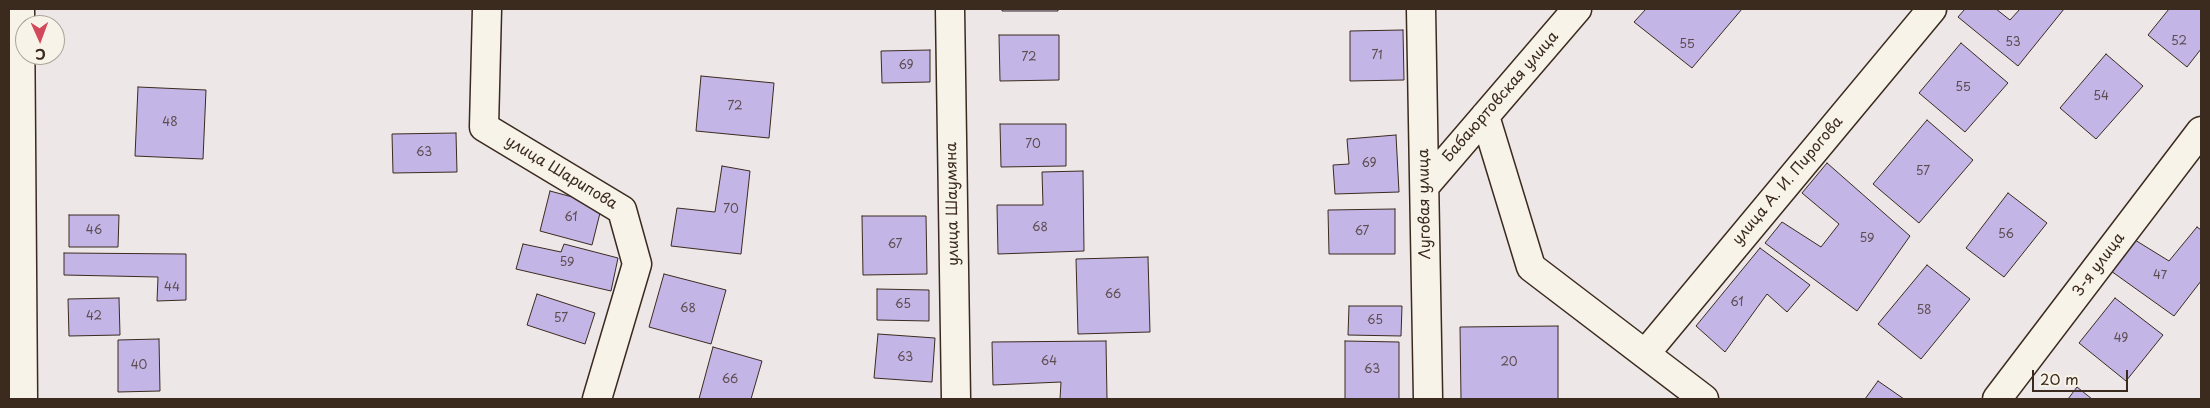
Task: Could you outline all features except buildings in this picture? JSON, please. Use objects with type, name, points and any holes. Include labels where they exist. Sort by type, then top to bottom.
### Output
[{"type":"street","points":[[20,9],[23,399]]},
{"type":"street","name":"улица Шарипова","points":[[487,9],[484,127],[622,210],[637,264],[597,399]]},
{"type":"street","name":"улица Шаумяна","points":[[950,9],[956,399]]},
{"type":"street","name":"Луговая улица","points":[[1421,9],[1428,399]]},
{"type":"street","name":"Бабаюртовская улица","points":[[1425,186],[1577,9]]},
{"type":"street","name":"улица А. И. Пирогова","points":[[1644,354],[1932,9]]},
{"type":"street","points":[[1485,116],[1531,267],[1704,399]]},
{"type":"street","name":"3-я улица","points":[[1996,399],[2201,131]]}]
